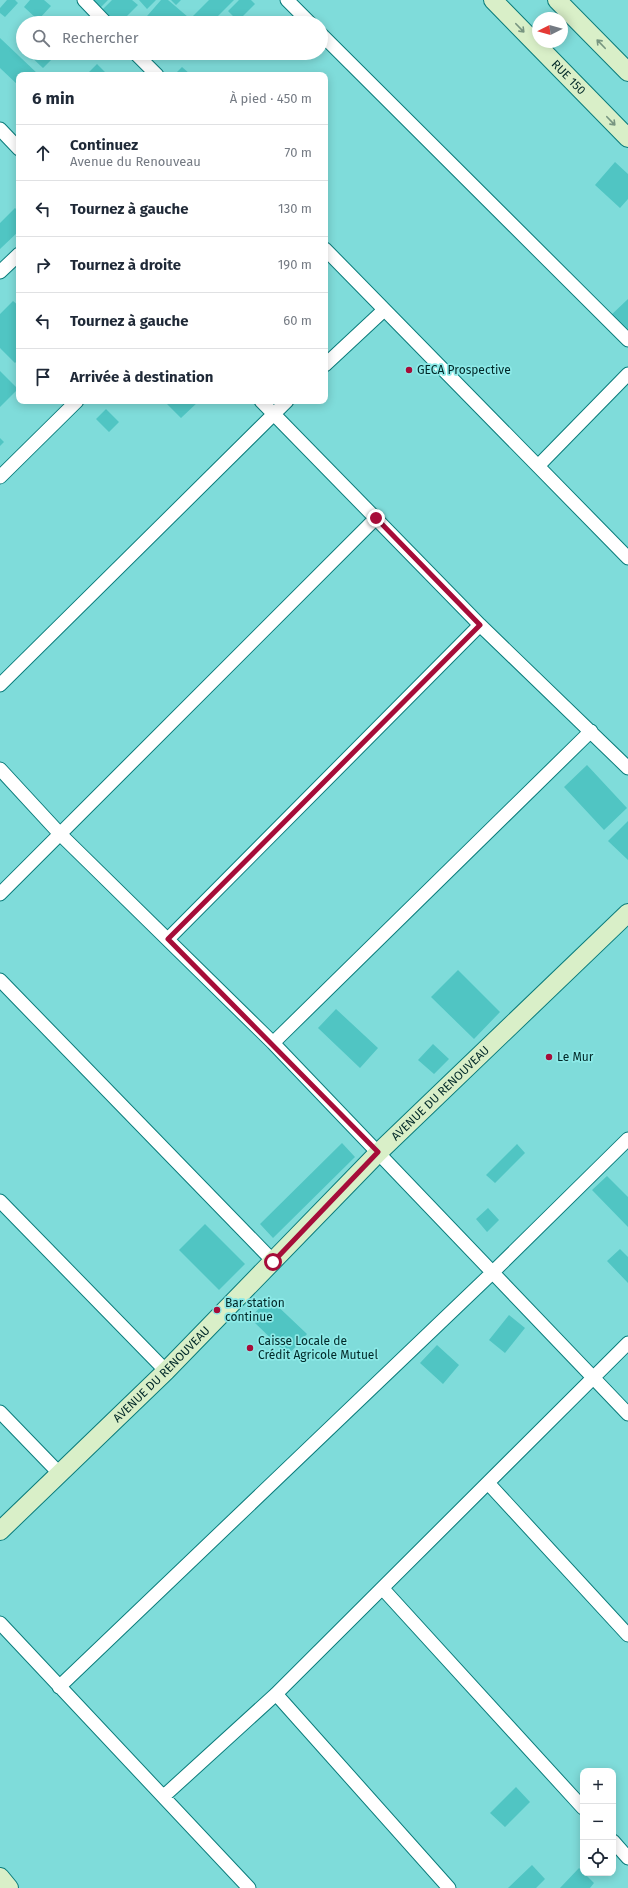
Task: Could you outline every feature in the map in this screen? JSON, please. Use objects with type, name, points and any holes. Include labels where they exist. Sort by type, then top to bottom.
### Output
[{"type":"main road","name":"RUE 150","points":[[493,0],[628,138]]},
{"type":"main road","points":[[557,0],[628,72]]},
{"type":"main road","name":"AVENUE DU RENOUVEAU","points":[[0,1531],[166,1371],[378,1152],[628,913]]},
{"type":"main road","points":[[0,1878],[9,1888]]},
{"type":"street","points":[[84,0],[99,16]]},
{"type":"street","points":[[287,0],[303,16]]},
{"type":"street","points":[[328,41],[628,340]]},
{"type":"street","points":[[142,60],[154,72]]},
{"type":"street","points":[[0,129],[16,146]]},
{"type":"street","points":[[328,252],[628,558]]},
{"type":"street","points":[[0,272],[16,257]]},
{"type":"street","points":[[328,362],[384,310]]},
{"type":"street","points":[[539,466],[628,374]]},
{"type":"street","points":[[0,477],[74,404]]},
{"type":"street","points":[[264,404],[480,625],[628,768]]},
{"type":"street","points":[[0,685],[283,404]]},
{"type":"street","points":[[0,894],[376,518]]},
{"type":"street","points":[[168,939],[480,625]]},
{"type":"street","points":[[273,1043],[591,731]]},
{"type":"street","points":[[0,769],[60,834],[273,1043],[628,1414]]},
{"type":"street","points":[[0,980],[273,1262]]},
{"type":"street","points":[[59,1687],[492,1273],[628,1139]]},
{"type":"street","points":[[0,1200],[166,1371]]},
{"type":"street","points":[[164,1796],[276,1694],[383,1589],[593,1376],[628,1343]]},
{"type":"street","points":[[0,1412],[59,1473]]},
{"type":"street","points":[[488,1483],[628,1635]]},
{"type":"street","points":[[383,1589],[580,1805]]},
{"type":"street","points":[[0,1623],[249,1888]]},
{"type":"street","points":[[276,1694],[449,1888]]},
{"type":"street","points":[[616,1844],[628,1858]]},
{"type":"building","points":[[7,0],[15,0],[18,3],[5,17],[0,13],[0,8]]},
{"type":"building","points":[[30,0],[44,0],[51,6],[42,16],[34,16],[24,7]]},
{"type":"building","points":[[90,0],[108,0],[95,13]]},
{"type":"building","points":[[112,0],[132,0],[138,5],[127,16],[106,16],[101,11]]},
{"type":"building","points":[[139,0],[156,0],[147,9]]},
{"type":"building","points":[[161,0],[168,0],[187,16],[147,16]]},
{"type":"building","points":[[171,0],[181,0],[176,5]]},
{"type":"building","points":[[209,0],[234,0],[218,16],[193,16]]},
{"type":"building","points":[[239,0],[251,0],[255,4],[243,16],[233,16],[228,11]]},
{"type":"building","points":[[0,38],[16,53],[16,60],[23,60],[36,72],[16,72],[16,83],[0,68]]},
{"type":"building","points":[[34,60],[51,60],[43,68]]},
{"type":"building","points":[[97,64],[105,72],[89,72]]},
{"type":"building","points":[[182,67],[188,72],[177,72]]},
{"type":"building","points":[[615,162],[628,174],[628,199],[620,208],[595,185]]},
{"type":"building","points":[[15,208],[16,209],[16,234],[0,249],[0,223]]},
{"type":"building","points":[[628,299],[628,336],[609,317]]},
{"type":"building","points":[[13,301],[16,304],[15,363],[0,348],[0,314]]},
{"type":"building","points":[[0,371],[16,387],[16,391],[0,407]]},
{"type":"building","points":[[167,404],[196,404],[181,418]]},
{"type":"building","points":[[106,409],[119,422],[109,432],[96,419]]},
{"type":"building","points":[[0,438],[4,442],[0,446]]},
{"type":"building","points":[[587,765],[627,808],[604,830],[564,787]]},
{"type":"building","points":[[628,821],[628,860],[608,841]]},
{"type":"building","points":[[458,970],[500,1012],[474,1039],[431,997]]},
{"type":"building","points":[[336,1009],[378,1048],[360,1068],[318,1028]]},
{"type":"building","points":[[433,1044],[449,1059],[434,1074],[418,1060]]},
{"type":"building","points":[[342,1143],[355,1157],[273,1238],[260,1224]]},
{"type":"building","points":[[517,1144],[525,1153],[495,1183],[486,1175]]},
{"type":"building","points":[[607,1176],[628,1197],[628,1227],[592,1190]]},
{"type":"building","points":[[488,1208],[499,1220],[487,1232],[476,1219]]},
{"type":"building","points":[[205,1224],[245,1264],[219,1290],[179,1250]]},
{"type":"building","points":[[620,1249],[628,1257],[628,1283],[607,1261]]},
{"type":"building","points":[[269,1298],[307,1334],[288,1355],[250,1318]]},
{"type":"building","points":[[509,1315],[525,1328],[505,1353],[489,1340]]},
{"type":"building","points":[[437,1345],[459,1365],[443,1384],[420,1363]]},
{"type":"building","points":[[516,1787],[530,1802],[505,1827],[490,1813]]},
{"type":"building","points":[[532,1865],[545,1879],[536,1888],[508,1888]]},
{"type":"building","points":[[579,1868],[580,1876],[587,1876],[594,1883],[590,1888],[560,1888]]},
{"type":"place","name":"GECA Prospective","points":[[409,370]]},
{"type":"place","name":"Le Mur","points":[[549,1057]]},
{"type":"place","name":"Bar station continue","points":[[217,1310]]},
{"type":"place","name":"Caisse Locale de Crédit Agricole Mutuel","points":[[250,1348]]},
{"type":"route","points":[[273,1262],[378,1152],[273,1043],[168,939],[480,625],[376,518]]}]
